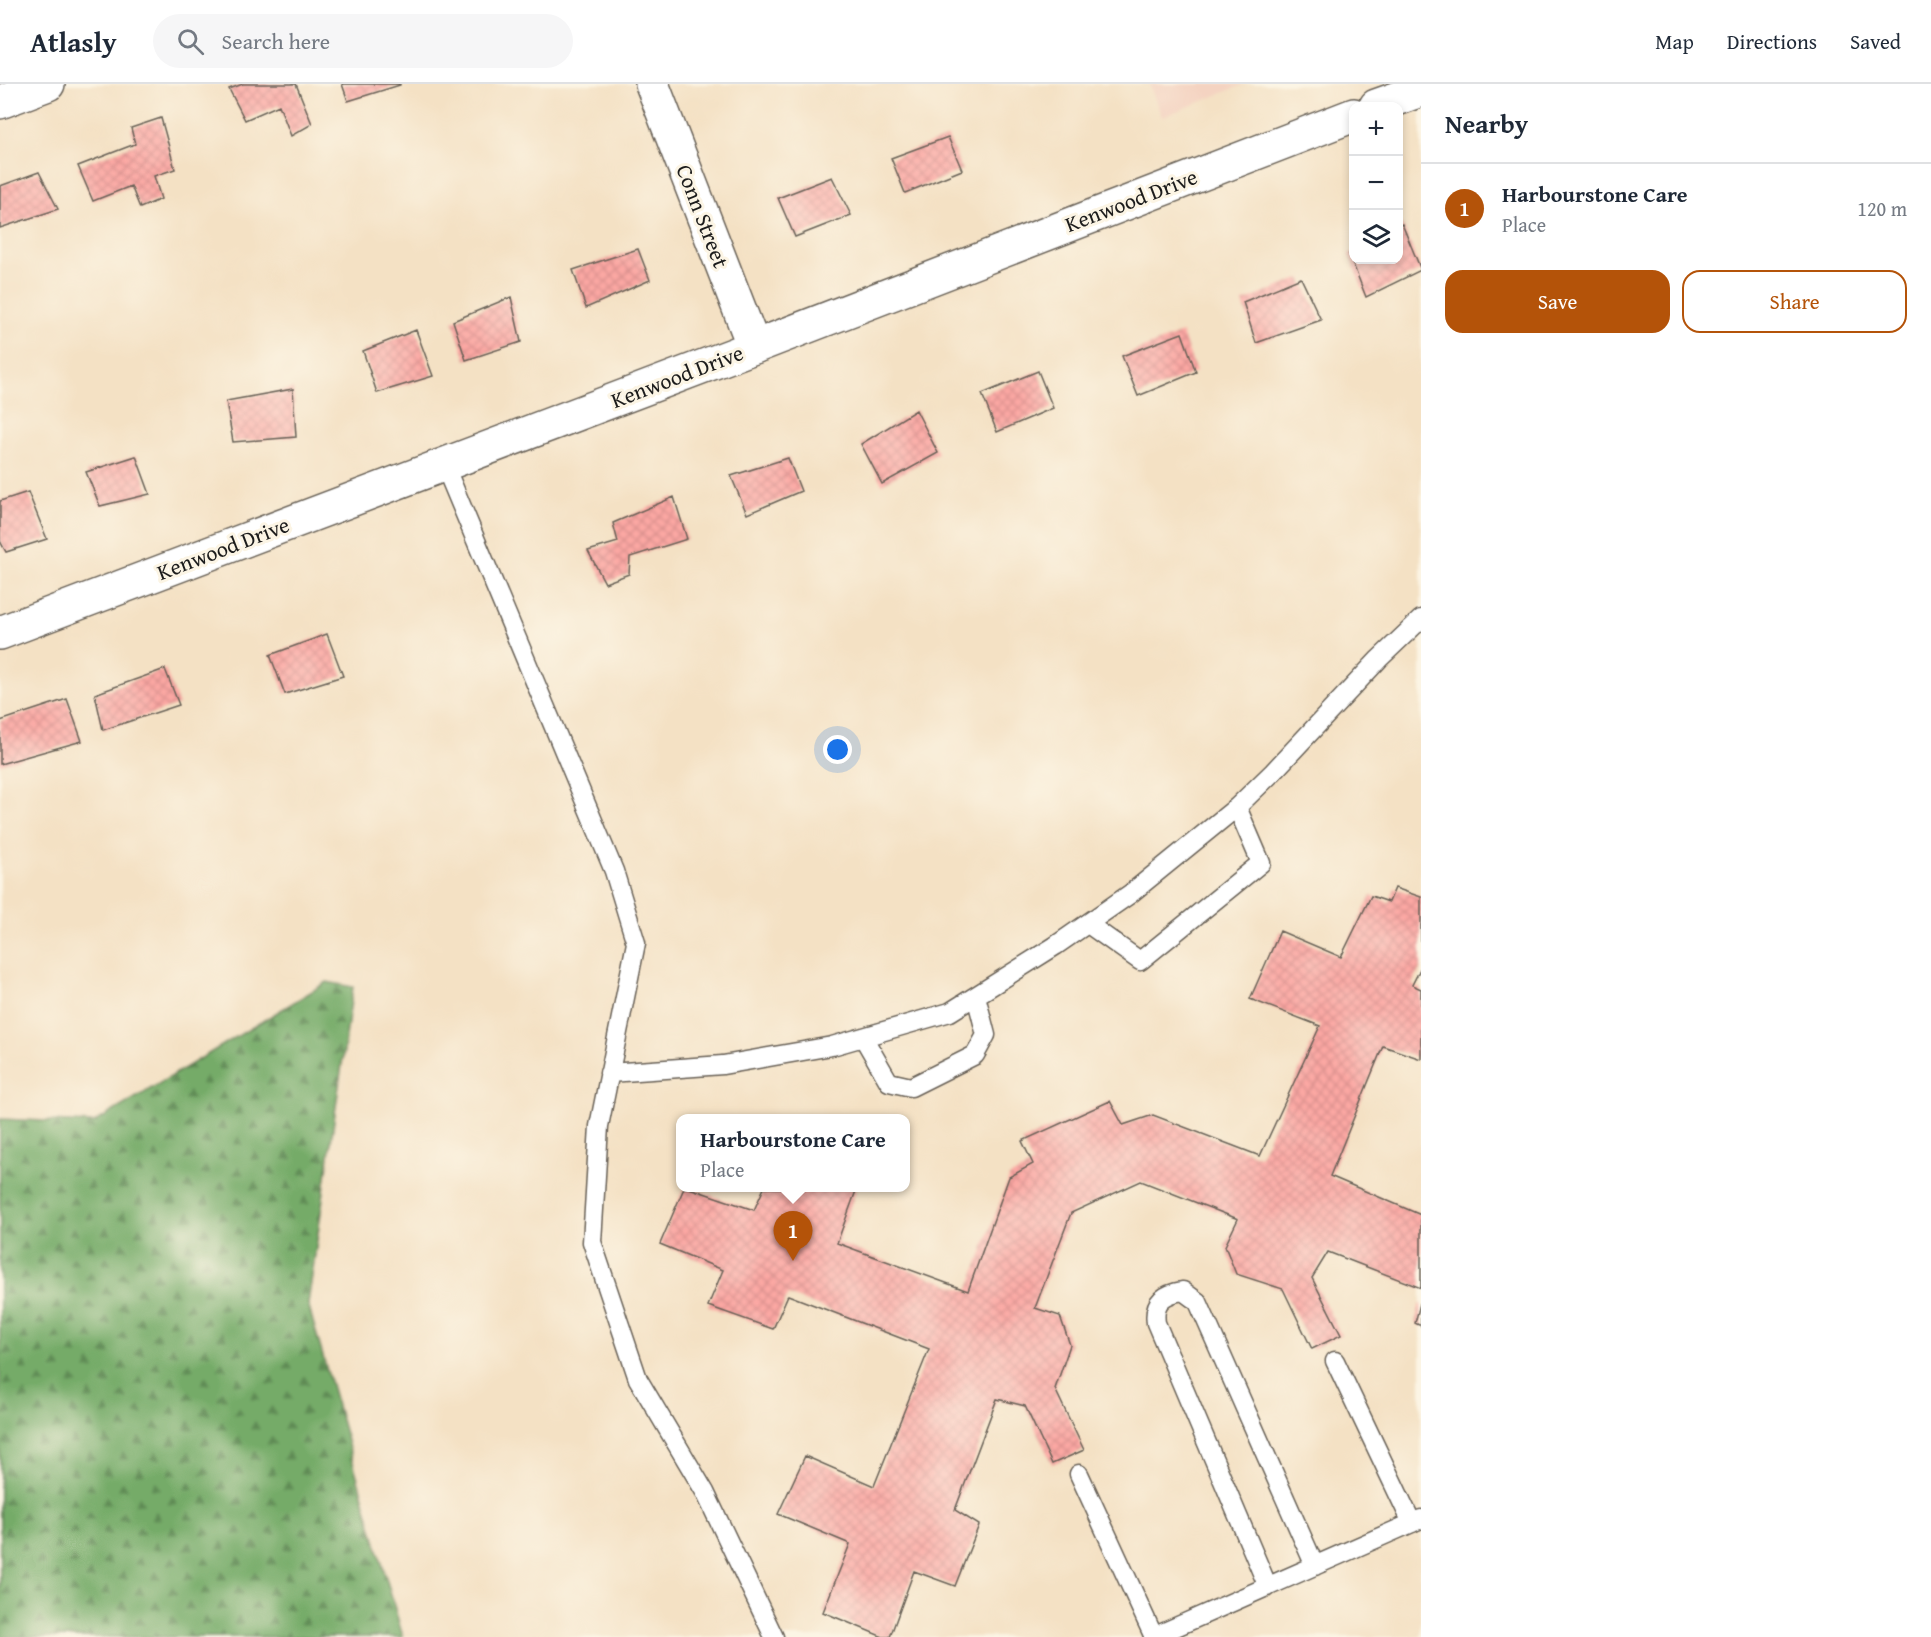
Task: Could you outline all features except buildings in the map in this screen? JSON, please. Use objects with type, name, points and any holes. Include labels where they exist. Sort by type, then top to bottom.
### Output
[{"type":"street","points":[[0,102],[48,84]]},
{"type":"street","name":"Conn Street","points":[[652,84],[754,347]]},
{"type":"street","points":[[1387,102],[1421,90]]},
{"type":"street","name":"Kenwood Drive","points":[[0,633],[754,347],[1349,117]]},
{"type":"lane","points":[[444,464],[614,871],[636,943],[599,1126],[592,1242],[638,1379],[705,1492],[774,1637]]},
{"type":"lane","points":[[609,1073],[723,1065],[832,1046],[950,1012],[1088,924],[1130,894],[1237,807],[1379,659],[1421,619]]},
{"type":"lane","points":[[1088,924],[1140,961],[1261,863],[1237,807]]},
{"type":"lane","points":[[863,1037],[889,1082],[911,1087],[975,1055],[986,1035],[976,996]]},
{"type":"lane","points":[[1268,1587],[1156,1323],[1154,1313],[1160,1301],[1168,1293],[1183,1291],[1198,1302],[1315,1566]]},
{"type":"lane","points":[[1079,1474],[1154,1637],[1417,1521],[1335,1361]]},
{"type":"shaded area","points":[[1149,84],[1245,84],[1162,117]]},
{"type":"green space","points":[[327,982],[353,987],[308,1304],[403,1637],[0,1637],[0,1119],[94,1123]]},
{"type":"place","name":"Harbourstone Care","points":[[793,1261]]}]
